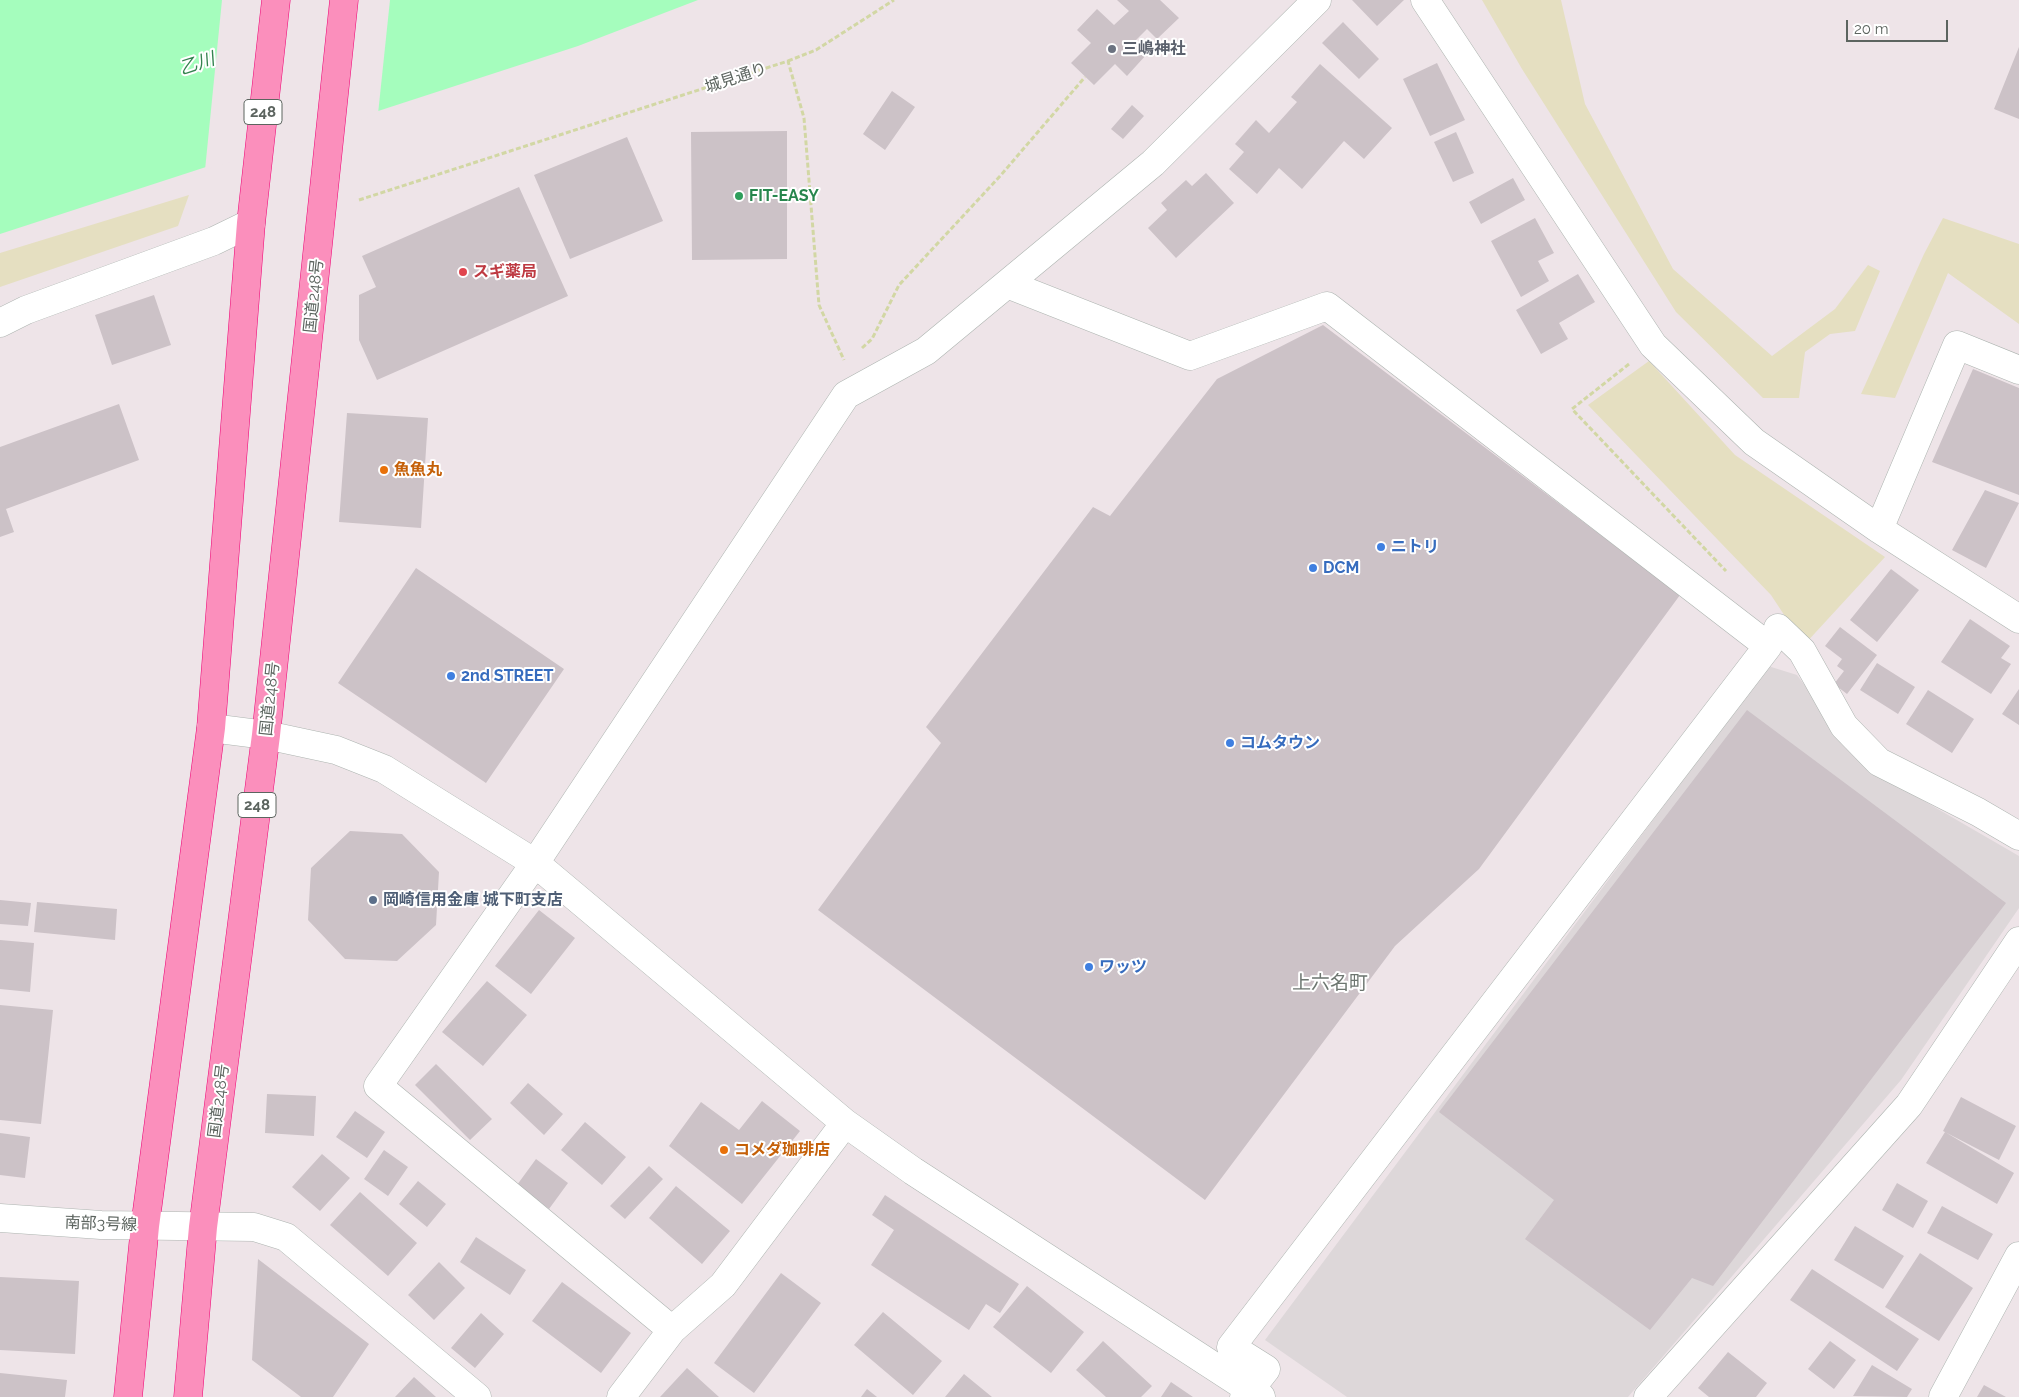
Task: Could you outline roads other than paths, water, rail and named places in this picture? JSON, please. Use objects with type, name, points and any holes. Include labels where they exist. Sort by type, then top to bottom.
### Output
[{"type":"highway","name":"248","points":[[128,1397],[145,1226],[211,728],[251,223],[276,0]]},
{"type":"highway","name":"国道248号","points":[[188,1397],[203,1227],[266,735],[344,0]]},
{"type":"street","points":[[672,1330],[378,1086],[535,863],[846,395],[926,351],[1153,163],[1318,0]]},
{"type":"street","points":[[1426,0],[1654,345],[1754,442],[1879,529],[2019,619]]},
{"type":"street","points":[[0,323],[26,310],[214,241],[251,223]]},
{"type":"street","points":[[211,728],[266,735],[336,750],[384,769],[535,863],[845,1123],[913,1171],[1252,1395],[1266,1369],[1231,1347],[1768,646],[1327,306],[1190,356],[1008,284]]},
{"type":"street","points":[[1879,529],[1957,345],[2019,370]]},
{"type":"street","points":[[1778,628],[1802,651],[1844,726],[1879,762],[1978,812],[2019,836]]},
{"type":"street","points":[[1648,1397],[1909,1105],[2019,941]]},
{"type":"street","points":[[621,1397],[672,1330],[723,1285],[845,1123]]},
{"type":"street","name":"南部3号線","points":[[0,1218],[145,1226],[254,1227],[286,1237],[477,1397]]},
{"type":"street","points":[[1943,1397],[2019,1256]]},
{"type":"water","name":"乙川","points":[[0,0],[698,0],[578,46],[0,234]]},
{"type":"place","name":"三嶋神社","points":[[1112,49]]},
{"type":"place","name":"FIT-EASY","points":[[739,196]]},
{"type":"place","name":"スギ薬局","points":[[463,272]]},
{"type":"place","name":"魚魚丸","points":[[384,470]]},
{"type":"place","name":"ニトリ","points":[[1381,547]]},
{"type":"place","name":"DCM","points":[[1313,568]]},
{"type":"place","name":"2nd STREET","points":[[451,676]]},
{"type":"place","name":"コムタウン","points":[[1230,743]]},
{"type":"place","name":"岡崎信用金庫 城下町支店","points":[[373,900]]},
{"type":"place","name":"ワッツ","points":[[1089,967]]},
{"type":"place","name":"コメダ珈琲店","points":[[724,1150]]},
{"type":"district","name":"上六名町","points":[[1330,983]]}]
